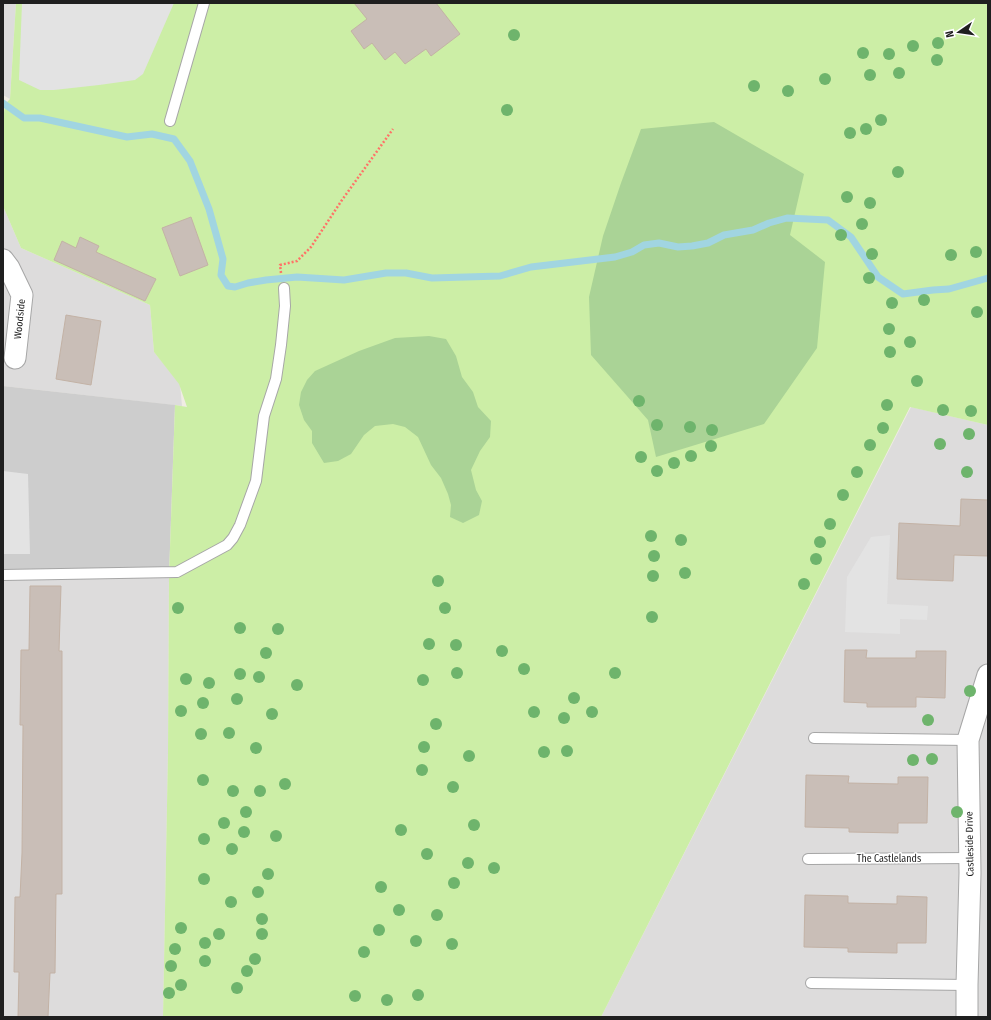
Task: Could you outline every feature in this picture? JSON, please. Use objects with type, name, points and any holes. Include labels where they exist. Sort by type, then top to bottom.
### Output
[{"type":"street","name":"Woodside","points":[[3,260],[9,268],[22,295],[15,358]]},
{"type":"street","name":"Castleside Drive","points":[[967,1017],[966,986],[976,868],[968,740],[988,675]]},
{"type":"lane","points":[[170,121],[204,3]]},
{"type":"lane","points":[[3,575],[177,572],[227,545],[233,538],[240,525],[256,481],[264,416],[276,379],[285,306],[284,288]]},
{"type":"lane","points":[[814,738],[968,740]]},
{"type":"lane","name":"The Castlelands","points":[[808,859],[976,868]]},
{"type":"lane","points":[[811,983],[966,986]]},
{"type":"path","points":[[281,272],[280,265],[298,261],[311,248],[342,200],[393,129]]},
{"type":"shaded area","points":[[3,3],[16,3],[10,99],[3,95]]},
{"type":"shaded area","points":[[22,3],[174,3],[143,74],[135,80],[54,90],[40,90],[19,80]]},
{"type":"shaded area","points":[[3,206],[21,248],[150,305],[154,352],[180,384],[182,406],[3,386]]},
{"type":"shaded area","points":[[3,386],[175,405],[169,576],[3,576]]},
{"type":"shaded area","points":[[911,407],[988,425],[988,1017],[601,1017]]},
{"type":"shaded area","points":[[3,471],[28,474],[30,554],[3,554]]},
{"type":"shaded area","points":[[890,535],[887,604],[928,606],[927,620],[900,619],[900,634],[845,632],[847,577],[871,537]]},
{"type":"shaded area","points":[[3,576],[169,576],[168,752],[163,1017],[3,1017]]},
{"type":"green space","points":[[16,3],[988,3],[988,425],[910,407],[601,1017],[163,1017],[168,752],[169,576],[175,405],[187,407],[179,384],[154,352],[150,305],[21,248],[3,206],[3,122],[5,104],[10,99]]},
{"type":"green space","points":[[714,122],[804,174],[790,235],[825,262],[817,348],[764,424],[656,457],[648,420],[591,355],[589,297],[603,236],[641,129]]},
{"type":"green space","points":[[429,336],[446,339],[456,356],[462,377],[473,392],[478,407],[491,421],[490,437],[480,451],[471,470],[476,490],[482,501],[479,515],[463,523],[450,517],[451,505],[441,478],[431,465],[418,437],[405,427],[393,424],[375,426],[364,435],[351,454],[338,461],[324,463],[312,443],[312,431],[304,420],[299,405],[301,392],[307,380],[315,371],[359,351],[395,338]]},
{"type":"building","points":[[354,3],[436,3],[460,34],[431,56],[426,49],[405,64],[395,52],[385,60],[372,43],[364,49],[351,31],[367,19]]},
{"type":"building","points":[[191,217],[208,265],[180,276],[162,228]]},
{"type":"building","points":[[80,237],[99,246],[96,252],[156,279],[145,301],[54,260],[62,241],[76,248]]},
{"type":"building","points":[[66,315],[101,321],[91,385],[56,379]]},
{"type":"building","points":[[961,499],[988,500],[988,556],[954,555],[953,581],[897,579],[899,523],[960,526]]},
{"type":"building","points":[[30,586],[61,586],[59,651],[62,651],[62,894],[56,894],[55,973],[50,973],[48,1017],[18,1017],[19,972],[14,972],[15,897],[20,897],[22,853],[23,725],[20,725],[21,650],[29,650]]},
{"type":"building","points":[[845,650],[867,650],[866,658],[916,658],[916,651],[946,651],[945,698],[916,697],[916,707],[867,707],[867,703],[844,702]]},
{"type":"building","points":[[806,775],[849,776],[848,783],[898,784],[898,777],[928,777],[927,823],[898,823],[898,833],[849,832],[849,828],[805,827]]},
{"type":"building","points":[[805,895],[848,896],[848,903],[897,904],[897,896],[927,897],[926,943],[897,943],[897,953],[848,952],[848,948],[804,947]]},
{"type":"waterway","points":[[3,103],[24,118],[40,118],[127,137],[152,134],[174,139],[190,161],[209,209],[223,259],[221,275],[228,286],[235,287],[266,280],[297,277],[344,280],[386,273],[406,273],[432,278],[500,276],[531,267],[615,257],[632,252],[644,245],[659,243],[678,247],[708,243],[724,235],[753,230],[769,223],[787,218],[828,220],[851,237],[878,277],[903,294],[949,289],[988,278]]}]
